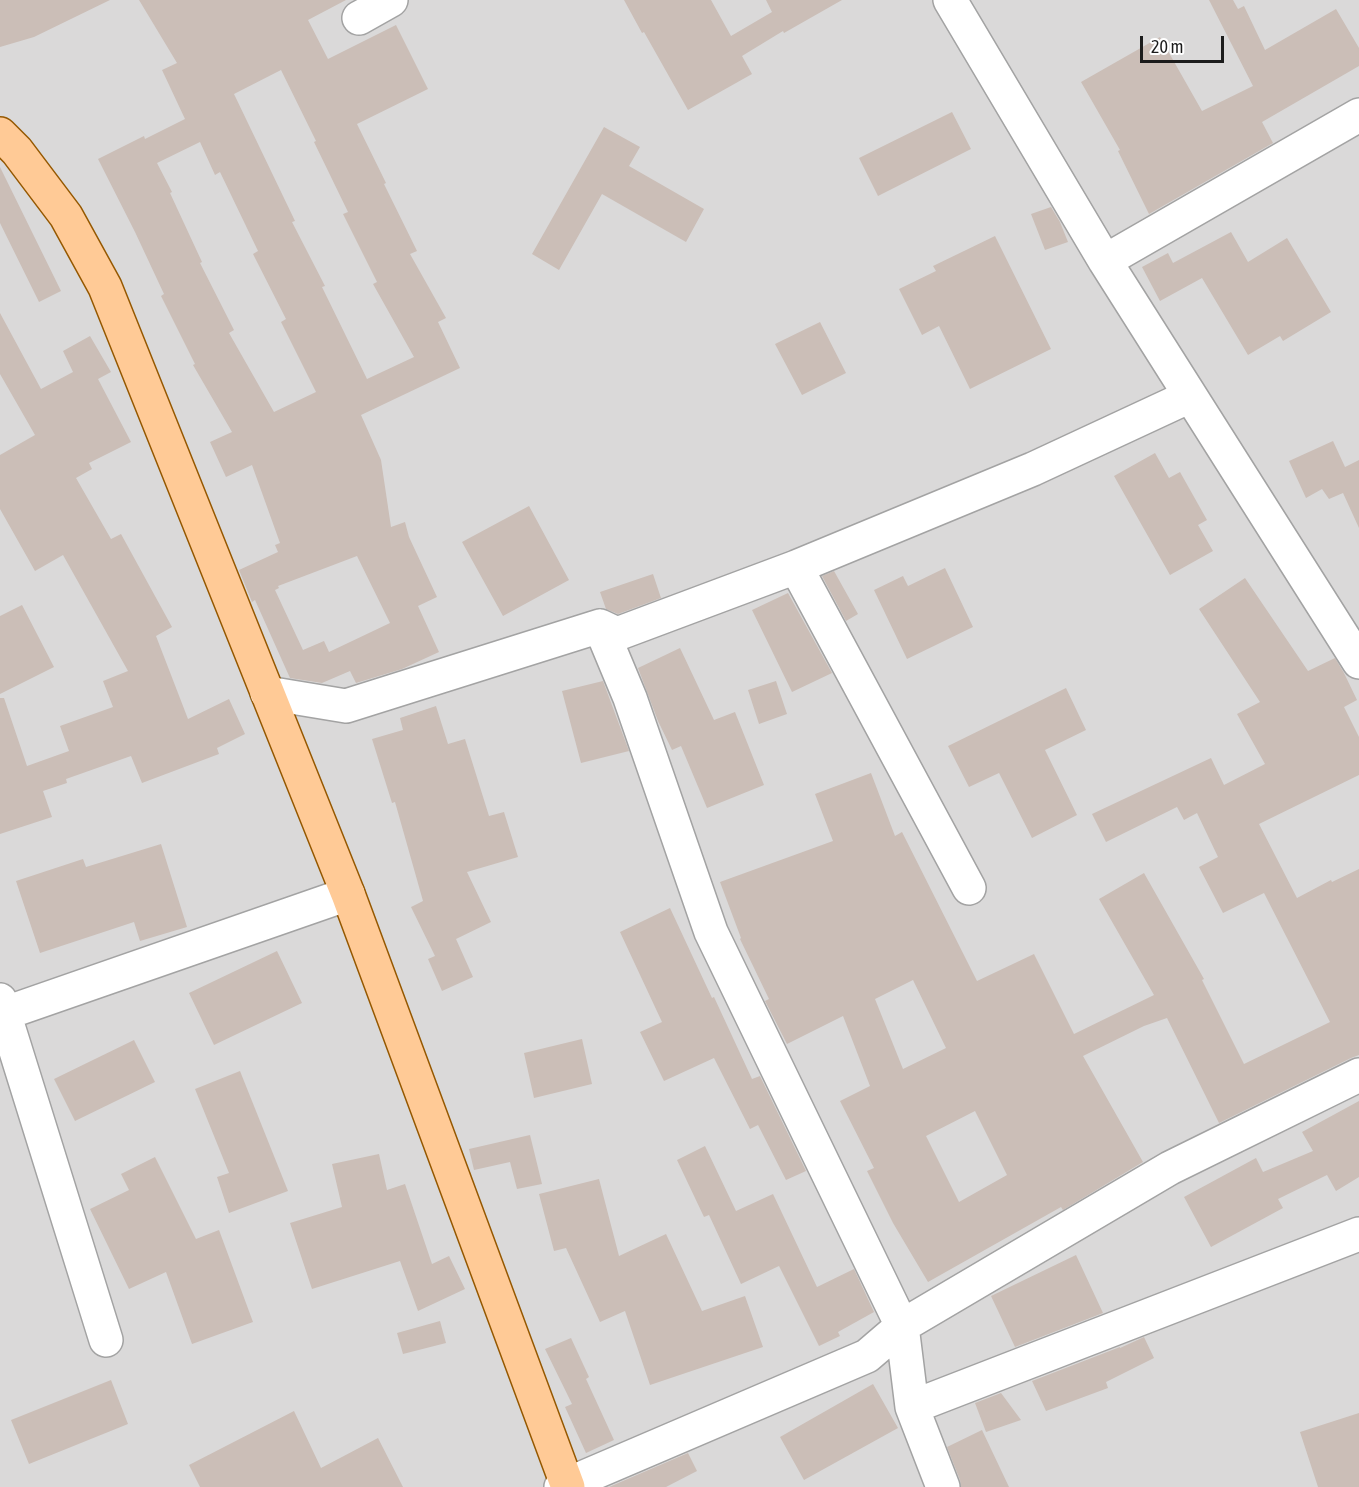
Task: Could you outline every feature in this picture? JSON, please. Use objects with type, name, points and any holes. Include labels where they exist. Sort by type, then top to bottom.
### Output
[{"type":"main road","points":[[0,134],[17,151],[66,216],[105,287],[348,894],[565,1486]]},
{"type":"street","points":[[359,18],[391,0]]},
{"type":"street","points":[[950,0],[1105,261],[1359,662]]},
{"type":"street","points":[[1105,261],[1359,115]]},
{"type":"street","points":[[267,693],[346,706],[600,626],[617,634],[796,567],[1033,469],[1190,396]]},
{"type":"street","points":[[796,567],[969,888]]},
{"type":"street","points":[[600,626],[630,698],[711,932],[902,1326],[912,1407],[943,1487]]},
{"type":"street","points":[[106,1340],[2,1010],[348,894]]},
{"type":"street","points":[[565,1486],[867,1356],[902,1326],[1170,1168],[1359,1075]]},
{"type":"street","points":[[912,1407],[1359,1234]]},
{"type":"shaded area","points":[[0,0],[1359,0],[1359,1487],[0,1487]]},
{"type":"building","points":[[0,0],[110,0],[34,37],[0,47]]},
{"type":"building","points":[[139,0],[346,0],[308,20],[328,59],[396,25],[428,89],[357,124],[417,251],[410,254],[446,318],[438,322],[460,368],[361,415],[381,460],[391,527],[405,522],[409,537],[437,597],[418,606],[439,652],[402,669],[356,683],[350,671],[322,683],[290,678],[255,600],[252,602],[239,570],[278,552],[275,545],[280,543],[252,465],[226,477],[210,442],[232,432],[193,365],[195,364],[161,296],[164,294],[98,159],[185,119],[162,70],[177,63]],"holes":[[[281,70],[348,212],[343,214],[377,282],[373,284],[414,357],[367,379],[322,287],[325,286],[292,222],[295,221],[234,94]],[[200,142],[215,175],[220,172],[258,251],[253,254],[286,319],[281,322],[316,392],[274,412],[229,333],[234,330],[200,263],[202,262],[170,193],[172,192],[157,163]],[[357,556],[390,623],[329,652],[324,641],[303,650],[275,590],[279,588],[278,586]]]},
{"type":"building","points":[[624,0],[711,0],[731,36],[772,12],[766,0],[842,0],[742,56],[752,74],[688,110]]},
{"type":"building","points":[[1209,0],[1233,0],[1238,9],[1244,6],[1265,50],[1336,9],[1359,48],[1359,66],[1262,122],[1273,143],[1149,214],[1118,151],[1120,150],[1081,82],[1160,37],[1202,111],[1253,86]]},
{"type":"building","points":[[952,112],[971,149],[878,196],[859,158]]},
{"type":"building","points":[[604,127],[640,147],[629,166],[704,209],[686,242],[602,194],[559,270],[532,254]]},
{"type":"building","points":[[0,167],[61,291],[39,302],[0,223]]},
{"type":"building","points":[[1051,207],[1068,242],[1045,250],[1031,214]]},
{"type":"building","points":[[1231,232],[1248,262],[1287,238],[1331,312],[1283,341],[1280,336],[1248,355],[1202,278],[1160,301],[1142,267],[1168,253],[1173,263]]},
{"type":"building","points":[[995,236],[1051,349],[970,389],[939,326],[922,335],[899,289],[936,271],[933,266]]},
{"type":"building","points":[[0,313],[41,389],[73,372],[63,351],[90,336],[111,372],[98,379],[131,442],[89,463],[92,469],[76,478],[111,539],[121,534],[172,627],[156,636],[188,719],[229,699],[245,734],[217,748],[219,754],[142,783],[131,756],[66,779],[67,783],[43,791],[52,817],[0,834],[0,698],[4,698],[27,766],[69,751],[60,726],[113,707],[103,681],[128,671],[63,555],[35,571],[0,509],[0,455],[35,435],[0,374]]},
{"type":"building","points":[[820,322],[846,373],[802,395],[775,344]]},
{"type":"building","points":[[1333,441],[1345,467],[1359,460],[1359,528],[1343,493],[1329,499],[1322,489],[1306,498],[1289,461]]},
{"type":"building","points":[[1155,453],[1169,478],[1180,472],[1207,520],[1198,525],[1213,551],[1170,575],[1114,476]]},
{"type":"building","points":[[529,506],[569,580],[503,616],[462,542]]},
{"type":"building","points":[[945,568],[973,627],[907,659],[874,590],[903,576],[908,586]]},
{"type":"building","points":[[834,571],[858,614],[846,621],[822,576]]},
{"type":"building","points":[[653,574],[661,598],[618,614],[606,609],[600,592]]},
{"type":"building","points":[[1245,578],[1308,671],[1335,658],[1357,700],[1344,707],[1359,737],[1359,775],[1259,824],[1297,898],[1331,880],[1332,882],[1359,869],[1359,1055],[1219,1123],[1167,1018],[1144,1026],[1083,1056],[1143,1162],[1063,1210],[1061,1207],[928,1282],[893,1223],[867,1171],[874,1168],[840,1101],[870,1086],[843,1016],[787,1044],[765,1001],[769,999],[740,939],[720,882],[833,841],[815,794],[871,773],[895,836],[902,832],[977,981],[1034,954],[1074,1034],[1154,995],[1099,899],[1144,873],[1204,979],[1202,980],[1244,1064],[1330,1022],[1264,893],[1223,913],[1199,867],[1218,857],[1197,813],[1184,820],[1177,807],[1106,842],[1092,814],[1211,758],[1224,785],[1265,764],[1237,714],[1260,702],[1199,609]],"holes":[[[913,980],[946,1048],[903,1069],[875,999]],[[975,1111],[1007,1175],[959,1202],[926,1136]]]},
{"type":"building","points":[[788,593],[832,673],[792,692],[752,610]]},
{"type":"building","points":[[22,605],[54,667],[0,694],[0,616]]},
{"type":"building","points":[[680,648],[714,720],[735,712],[764,785],[707,808],[681,746],[672,750],[658,721],[638,668]]},
{"type":"building","points":[[603,681],[629,751],[581,763],[562,691]]},
{"type":"building","points":[[776,681],[787,714],[759,724],[748,690]]},
{"type":"building","points":[[1066,688],[1086,730],[1045,750],[1077,815],[1032,838],[999,773],[969,787],[948,746]]},
{"type":"building","points":[[436,706],[448,744],[465,739],[489,816],[504,812],[518,857],[467,872],[491,922],[456,939],[473,977],[442,991],[428,959],[435,956],[411,907],[423,901],[395,802],[392,803],[372,739],[403,730],[400,718]]},
{"type":"building","points":[[161,844],[187,927],[140,941],[134,922],[40,953],[16,881],[83,859],[86,867]]},
{"type":"building","points":[[670,908],[752,1079],[760,1076],[806,1171],[786,1180],[758,1125],[750,1129],[714,1058],[664,1081],[640,1032],[662,1022],[620,932]]},
{"type":"building","points":[[277,951],[302,1003],[214,1045],[189,993]]},
{"type":"building","points":[[582,1039],[592,1084],[534,1098],[524,1053]]},
{"type":"building","points":[[134,1040],[155,1082],[75,1121],[54,1079]]},
{"type":"building","points":[[240,1071],[288,1191],[229,1213],[217,1177],[229,1173],[195,1089]]},
{"type":"building","points":[[1359,1101],[1359,1177],[1336,1191],[1327,1175],[1278,1199],[1283,1208],[1211,1247],[1184,1197],[1256,1158],[1263,1172],[1313,1151],[1302,1132]]},
{"type":"building","points":[[530,1135],[542,1184],[517,1189],[510,1162],[474,1170],[469,1149]]},
{"type":"building","points":[[705,1146],[736,1211],[773,1194],[817,1287],[854,1269],[874,1312],[838,1332],[840,1336],[819,1346],[779,1266],[741,1284],[709,1215],[704,1217],[677,1160]]},
{"type":"building","points":[[379,1154],[387,1190],[405,1184],[432,1264],[449,1256],[465,1289],[418,1311],[400,1261],[312,1289],[290,1223],[342,1207],[332,1164]]},
{"type":"building","points":[[155,1157],[196,1239],[219,1230],[253,1322],[192,1344],[166,1272],[129,1289],[90,1209],[129,1190],[121,1174]]},
{"type":"building","points":[[599,1179],[619,1256],[666,1234],[702,1311],[745,1296],[763,1347],[650,1385],[625,1311],[600,1322],[566,1248],[554,1251],[539,1194]]},
{"type":"building","points":[[1076,1255],[1103,1313],[1015,1347],[991,1296]]},
{"type":"building","points":[[440,1321],[446,1343],[403,1354],[397,1333]]},
{"type":"building","points":[[1144,1337],[1154,1358],[1106,1382],[1108,1388],[1046,1411],[1032,1381]]},
{"type":"building","points":[[571,1338],[589,1377],[586,1379],[614,1440],[586,1453],[565,1407],[572,1404],[545,1349]]},
{"type":"building","points":[[111,1380],[128,1424],[29,1464],[11,1420]]},
{"type":"building","points":[[873,1384],[898,1428],[804,1480],[780,1437]]},
{"type":"building","points":[[1001,1393],[1021,1420],[986,1432],[975,1403]]},
{"type":"building","points":[[294,1411],[321,1468],[378,1438],[403,1487],[200,1487],[189,1465]]},
{"type":"building","points":[[1359,1413],[1359,1487],[1318,1487],[1300,1432]]},
{"type":"building","points":[[982,1430],[1009,1487],[961,1487],[947,1447]]},
{"type":"building","points":[[688,1453],[697,1471],[666,1487],[609,1487]]}]
